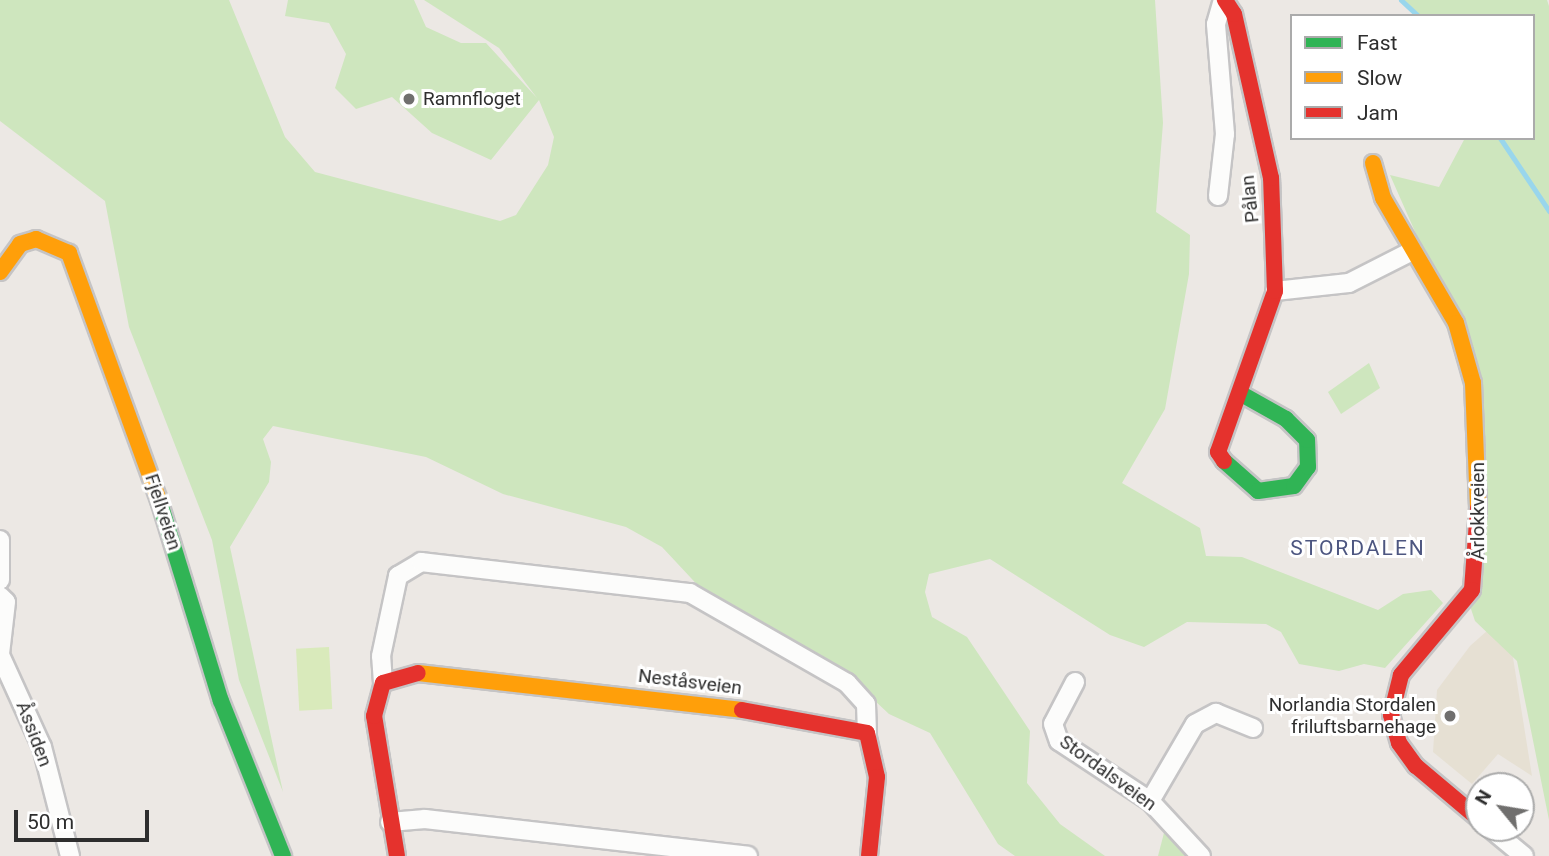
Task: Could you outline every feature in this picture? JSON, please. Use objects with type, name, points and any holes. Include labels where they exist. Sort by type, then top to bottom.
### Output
[{"type":"street","points":[[1218,196],[1225,134],[1216,24],[1224,0]]},
{"type":"street","name":"Pålan","points":[[1224,0],[1237,26],[1271,178],[1275,291],[1243,395],[1221,437],[1218,452],[1225,467],[1258,491],[1294,486],[1308,467],[1307,440],[1286,419],[1243,395]]},
{"type":"street","name":"Årlokkveien","points":[[1373,163],[1383,198],[1456,323],[1471,374],[1479,551],[1466,604],[1401,675],[1391,715],[1399,743],[1416,766],[1465,806]]},
{"type":"street","name":"Fjellveien","points":[[0,272],[20,244],[36,239],[69,253],[129,405],[221,701],[284,856]]},
{"type":"street","points":[[1275,291],[1349,283],[1412,251]]},
{"type":"street","points":[[0,540],[0,580]]},
{"type":"street","points":[[397,856],[374,716],[383,683],[381,656],[398,576],[409,565],[435,564],[690,593],[847,683],[866,704],[867,733],[877,777],[869,856]]},
{"type":"street","name":"Åssiden","points":[[0,596],[6,639],[0,655],[42,747],[70,856]]},
{"type":"street","name":"Neståsveien","points":[[383,683],[408,674],[455,676],[806,717],[867,733]]},
{"type":"street","name":"Stordalsveien","points":[[1075,682],[1053,724],[1059,741],[1150,801],[1200,856]]},
{"type":"street","points":[[1150,801],[1195,724],[1216,713],[1253,728]]},
{"type":"street","points":[[390,822],[425,819],[748,856]]},
{"type":"street","points":[[1507,842],[1524,856]]},
{"type":"shaded area","points":[[1506,614],[1531,772],[1526,772],[1498,754],[1482,772],[1465,772],[1465,778],[1433,752],[1437,690],[1470,646]]},
{"type":"green space","points":[[0,0],[229,0],[285,137],[315,172],[500,221],[516,215],[548,165],[554,137],[539,100],[491,160],[432,133],[392,97],[356,109],[335,88],[346,54],[329,23],[285,16],[288,0],[414,0],[426,27],[461,43],[486,43],[537,98],[499,48],[424,0],[1155,0],[1163,123],[1156,212],[1190,235],[1189,274],[1165,409],[1122,483],[1200,528],[1206,556],[1242,557],[1378,610],[1403,594],[1431,590],[1443,603],[1385,668],[1364,664],[1339,671],[1299,664],[1281,632],[1266,624],[1187,622],[1144,647],[1110,635],[990,559],[929,574],[925,592],[932,617],[967,637],[1030,731],[1027,783],[1060,824],[1105,856],[1015,856],[998,844],[930,733],[889,714],[843,671],[705,593],[662,547],[626,527],[503,494],[426,457],[273,426],[263,439],[271,462],[269,482],[230,547],[283,792],[239,680],[212,540],[129,327],[105,201],[0,121]]},
{"type":"green space","points":[[1404,0],[1547,0],[1549,6],[1549,820],[1517,661],[1475,621],[1471,609],[1482,383],[1390,175],[1439,187],[1464,140],[1535,140],[1535,14],[1419,14]]},
{"type":"green space","points":[[1369,363],[1380,388],[1341,414],[1328,392]]},
{"type":"green space","points":[[329,647],[332,709],[299,711],[296,649]]},
{"type":"green space","points":[[1165,829],[1192,856],[1158,856]]},
{"type":"waterway","points":[[1401,0],[1416,14]]},
{"type":"waterway","points":[[1501,140],[1549,211]]},
{"type":"traffic: fast","points":[[1224,461],[1258,491],[1294,486],[1308,467],[1307,440],[1286,419],[1243,395]]},
{"type":"traffic: fast","points":[[159,500],[221,701],[283,856]]},
{"type":"traffic: slow","points":[[1373,163],[1383,198],[1456,323],[1473,383],[1478,508]]},
{"type":"traffic: slow","points":[[0,272],[20,244],[36,239],[69,253],[159,500]]},
{"type":"traffic: slow","points":[[418,673],[742,710]]},
{"type":"traffic: jam","points":[[1224,461],[1218,452],[1275,291],[1271,178],[1234,14],[1225,0]]},
{"type":"traffic: jam","points":[[1465,807],[1416,766],[1399,743],[1391,715],[1401,675],[1472,590],[1478,508]]},
{"type":"traffic: jam","points":[[397,856],[374,716],[383,683],[418,673]]},
{"type":"traffic: jam","points":[[742,710],[867,733],[877,777],[869,856]]},
{"type":"place","name":"Ramnfloget","points":[[409,99]]},
{"type":"place","name":"Norlandia Stordalen friluftsbarnehage","points":[[1450,716]]},
{"type":"district","name":"STORDALEN","points":[[1358,548]]}]
